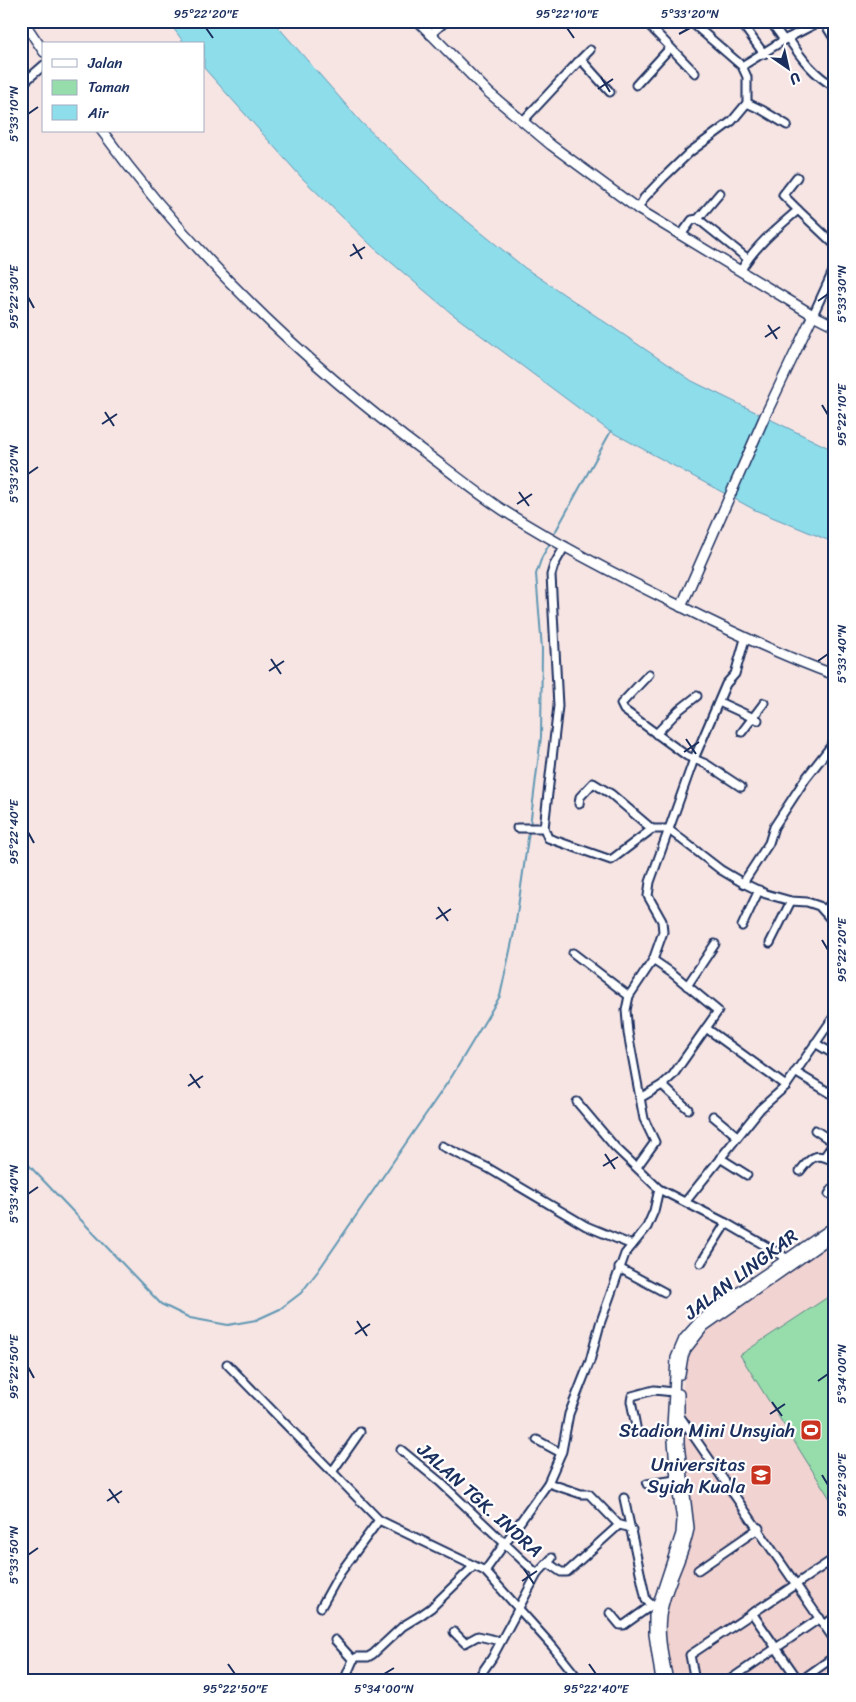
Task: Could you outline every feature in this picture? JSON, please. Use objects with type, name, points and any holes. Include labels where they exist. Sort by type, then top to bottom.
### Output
[{"type":"street","points":[[23,21],[42,49]]},
{"type":"street","points":[[418,21],[488,92],[551,145],[638,209],[813,315],[835,326]]},
{"type":"street","points":[[430,34],[446,21]]},
{"type":"street","points":[[645,21],[669,49],[695,73]]},
{"type":"street","points":[[638,209],[644,198],[690,152],[732,121],[747,103],[747,77],[742,66],[690,21]]},
{"type":"street","points":[[740,21],[764,54]]},
{"type":"street","points":[[770,21],[816,74],[821,79],[835,86]]},
{"type":"street","points":[[742,66],[818,22],[835,40]]},
{"type":"street","points":[[636,85],[669,49]]},
{"type":"street","points":[[523,121],[590,50]]},
{"type":"street","points":[[578,62],[581,61],[585,64],[610,92]]},
{"type":"street","points":[[21,85],[41,67]]},
{"type":"street","points":[[747,103],[787,125]]},
{"type":"street","points":[[103,132],[153,198],[210,262],[305,353],[357,399],[483,496],[539,532],[640,587],[745,639],[835,676]]},
{"type":"street","points":[[797,177],[782,195],[835,245]]},
{"type":"street","points":[[681,236],[692,220],[698,219],[720,193]]},
{"type":"street","points":[[741,270],[762,242],[798,210]]},
{"type":"street","points":[[698,219],[748,259]]},
{"type":"street","points":[[681,607],[764,418],[813,315],[832,280],[835,267]]},
{"type":"street","points":[[562,545],[551,575],[558,706],[542,828],[548,838],[611,860],[652,829],[668,829],[721,870],[743,883],[790,901],[812,904],[824,911],[835,924]]},
{"type":"street","points":[[637,1167],[655,1142],[644,1120],[628,1033],[626,1006],[629,996],[653,960],[659,947],[664,926],[648,896],[650,882],[694,759],[726,684],[735,674],[745,639]]},
{"type":"street","points":[[649,674],[622,704],[624,710],[656,734],[741,787]]},
{"type":"street","points":[[656,734],[679,710],[697,696]]},
{"type":"street","points":[[719,702],[756,718]]},
{"type":"street","points":[[742,732],[756,718],[764,703]]},
{"type":"street","points":[[743,883],[769,844],[774,827],[820,766],[835,741]]},
{"type":"street","points":[[579,804],[580,797],[593,783],[611,794],[652,829]]},
{"type":"street","points":[[517,828],[542,828]]},
{"type":"street","points":[[742,926],[759,890]]},
{"type":"street","points":[[824,911],[835,899]]},
{"type":"street","points":[[770,943],[790,901]]},
{"type":"street","points":[[835,938],[831,946],[835,979]]},
{"type":"street","points":[[687,986],[714,944]]},
{"type":"street","points":[[573,953],[629,996]]},
{"type":"street","points":[[640,1098],[662,1085],[673,1075],[718,1011],[653,960]]},
{"type":"street","points":[[686,1201],[760,1109],[786,1086],[835,1015]]},
{"type":"street","points":[[706,1028],[786,1086]]},
{"type":"street","points":[[815,1043],[835,1056]]},
{"type":"street","points":[[795,1072],[835,1096]]},
{"type":"street","points":[[662,1085],[688,1109]]},
{"type":"street","points":[[577,1102],[615,1147],[659,1189],[686,1201],[790,1260]]},
{"type":"street","points":[[713,1116],[734,1131],[737,1136]]},
{"type":"street","points":[[816,1130],[834,1142],[825,1156]]},
{"type":"street","points":[[442,1146],[488,1168],[586,1226],[632,1245]]},
{"type":"street","points":[[800,1171],[810,1158],[825,1156],[835,1162]]},
{"type":"street","points":[[720,1158],[747,1175]]},
{"type":"street","points":[[829,1194],[835,1185]]},
{"type":"street","points":[[484,1572],[506,1544],[548,1483],[562,1453],[571,1408],[590,1361],[600,1324],[624,1254],[648,1227],[659,1189]]},
{"type":"street","points":[[701,1263],[726,1223]]},
{"type":"street","name":"JALAN LINGKAR","points":[[661,1681],[654,1634],[657,1607],[682,1531],[672,1427],[675,1410],[676,1358],[688,1334],[710,1313],[790,1260],[835,1226]]},
{"type":"street","points":[[668,1681],[657,1607],[686,1541],[689,1528],[675,1410],[683,1356],[692,1340],[708,1322],[790,1260],[835,1234]]},
{"type":"street","points":[[619,1268],[664,1292]]},
{"type":"street","points":[[227,1364],[379,1520],[484,1572],[553,1647],[580,1681]]},
{"type":"street","points":[[637,1432],[631,1401],[632,1396],[654,1390],[674,1392]]},
{"type":"street","points":[[675,1410],[759,1528],[835,1641]]},
{"type":"street","points":[[332,1472],[360,1432]]},
{"type":"street","points":[[537,1440],[562,1453]]},
{"type":"street","name":"JALAN TGK. INDRA","points":[[401,1450],[440,1482],[536,1574]]},
{"type":"street","points":[[647,1484],[676,1480]]},
{"type":"street","points":[[548,1483],[581,1494],[589,1494],[619,1525],[628,1526],[632,1530]]},
{"type":"street","points":[[624,1498],[646,1600],[657,1607]]},
{"type":"street","points":[[321,1607],[340,1573],[379,1520]]},
{"type":"street","points":[[479,1679],[536,1574],[550,1560],[561,1572],[567,1572],[619,1525]]},
{"type":"street","points":[[698,1570],[759,1528]]},
{"type":"street","points":[[695,1681],[690,1655],[835,1558]]},
{"type":"street","points":[[344,1681],[353,1660],[357,1657],[368,1657],[374,1654],[403,1626],[431,1608],[474,1566]]},
{"type":"street","points":[[610,1613],[620,1625],[624,1625],[657,1607]]},
{"type":"street","points":[[752,1613],[800,1681],[835,1656]]},
{"type":"street","points":[[728,1681],[776,1647],[822,1621],[835,1617]]},
{"type":"street","points":[[454,1632],[465,1643],[478,1636],[500,1640]]},
{"type":"street","points":[[335,1640],[353,1660]]},
{"type":"shaded area","name":"Universitas Syiah Kuala","points":[[835,1236],[835,1681],[671,1681],[665,1650],[665,1608],[689,1542],[693,1524],[681,1439],[681,1409],[686,1355],[698,1335]]},
{"type":"green space","name":"Stadion Mini Unsyiah","points":[[831,1295],[835,1300],[834,1505],[740,1355]]},
{"type":"water","points":[[168,21],[273,21],[361,122],[451,208],[525,268],[692,381],[835,451],[835,543],[755,510],[608,430],[451,313],[373,247],[302,178],[205,69],[205,42],[184,42]]},
{"type":"waterway","points":[[553,536],[611,431]]},
{"type":"waterway","points":[[530,826],[541,737],[542,649],[536,574],[542,557],[550,543]]},
{"type":"waterway","points":[[21,1157],[161,1304],[190,1318],[228,1325],[256,1320],[280,1309],[301,1293],[318,1271],[452,1076],[500,996],[515,928],[529,831]]},
{"type":"place","name":"Stadion Mini Unsyiah","points":[[811,1430]]},
{"type":"place","name":"Universitas Syiah Kuala","points":[[761,1475]]}]
